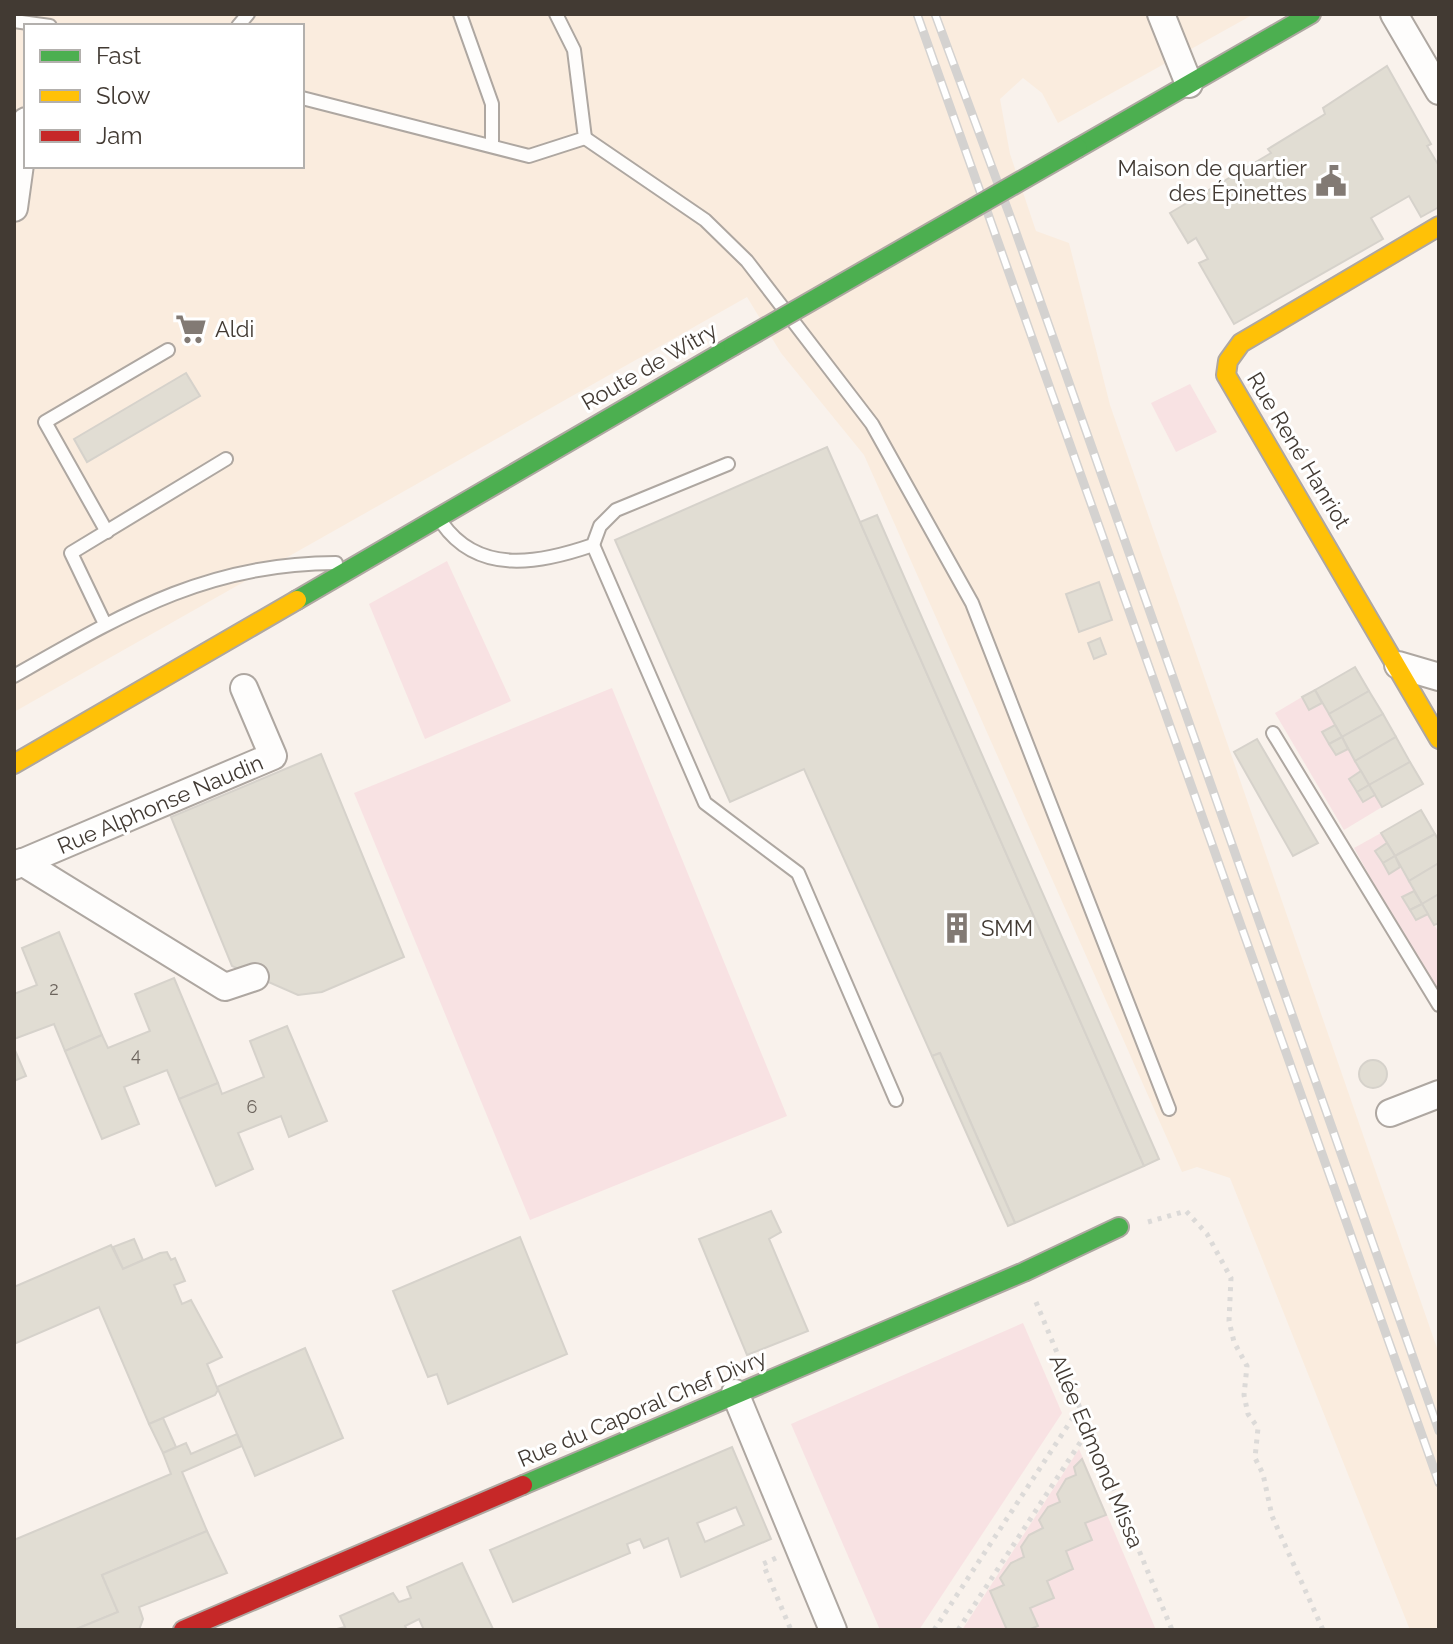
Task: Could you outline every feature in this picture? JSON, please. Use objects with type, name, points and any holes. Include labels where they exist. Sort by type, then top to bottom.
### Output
[{"type":"street","points":[[1161,14],[1189,84]]},
{"type":"street","name":"Route de Witry","points":[[14,764],[1311,14]]},
{"type":"street","points":[[1394,14],[1439,91]]},
{"type":"street","points":[[14,208],[24,136]]},
{"type":"street","name":"Rue René Hanriot","points":[[1439,226],[1241,343],[1228,361],[1226,375],[1439,739]]},
{"type":"street","points":[[1398,665],[1439,677]]},
{"type":"street","name":"Rue Alphonse Naudin","points":[[18,864],[273,756],[244,688]]},
{"type":"street","name":"Rue Alphonse Naudin","points":[[18,864],[225,987],[255,977]]},
{"type":"street","points":[[1390,1113],[1439,1094]]},
{"type":"street","name":"Rue du Caporal Chef Divry","points":[[183,1630],[244,1618],[735,1393],[1024,1272],[1119,1227]]},
{"type":"street","points":[[735,1393],[833,1630]]},
{"type":"lane","points":[[460,14],[492,104],[492,146]]},
{"type":"lane","points":[[556,14],[574,50],[585,138],[705,220],[747,261],[872,424],[972,603],[1169,1109]]},
{"type":"lane","points":[[14,21],[36,24]]},
{"type":"lane","points":[[304,99],[529,156],[585,138]]},
{"type":"lane","points":[[107,532],[45,422],[168,350]]},
{"type":"lane","points":[[105,624],[71,553],[226,459]]},
{"type":"lane","points":[[728,464],[616,510],[600,526],[593,545],[705,803],[798,873],[896,1100]]},
{"type":"lane","points":[[438,517],[453,539],[478,552],[511,562],[533,563],[593,545]]},
{"type":"lane","points":[[14,676],[105,624],[184,587],[286,563],[360,562]]},
{"type":"lane","points":[[1273,733],[1439,1005]]},
{"type":"path","points":[[1119,1227],[1161,1221],[1186,1211],[1226,1264],[1231,1278],[1229,1321],[1234,1342],[1247,1366],[1246,1408],[1258,1428],[1255,1458],[1263,1474],[1272,1516],[1323,1630]]},
{"type":"path","name":"Allée Edmond Missa","points":[[1024,1272],[1078,1409],[1172,1630]]},
{"type":"path","points":[[934,1630],[1078,1409]]},
{"type":"path","points":[[958,1630],[1088,1431]]},
{"type":"path","points":[[791,1630],[763,1564],[799,1547]]},
{"type":"shaded area","points":[[14,14],[1254,14],[1058,123],[1042,93],[1023,78],[1000,99],[1010,154],[1036,231],[1069,243],[1110,405],[1439,1354],[1439,1630],[1410,1630],[1230,1178],[1197,1167],[1182,1172],[864,455],[781,353],[747,297],[14,712]]},
{"type":"shaded area","points":[[1190,384],[1217,432],[1176,452],[1151,403]]},
{"type":"shaded area","points":[[447,561],[511,701],[425,739],[369,604]]},
{"type":"shaded area","points":[[612,688],[787,1116],[530,1220],[354,793]]},
{"type":"shaded area","points":[[1302,697],[1309,710],[1322,703],[1335,725],[1322,733],[1336,755],[1348,749],[1361,771],[1350,779],[1363,802],[1375,795],[1382,807],[1344,830],[1275,713]]},
{"type":"shaded area","points":[[1381,833],[1387,843],[1376,851],[1389,873],[1400,867],[1414,891],[1403,897],[1416,920],[1428,914],[1439,933],[1439,1001],[1354,848]]},
{"type":"shaded area","points":[[1023,1323],[1062,1413],[919,1630],[880,1630],[791,1424]]},
{"type":"shaded area","points":[[1079,1449],[1156,1630],[962,1630]]},
{"type":"building","name":"Maison de quartier des Épinettes","points":[[1387,66],[1431,144],[1427,146],[1439,166],[1439,207],[1421,217],[1409,196],[1371,218],[1383,239],[1234,324],[1199,263],[1208,259],[1196,238],[1188,243],[1170,213],[1271,153],[1268,149],[1325,114],[1323,108]]},
{"type":"building","points":[[186,373],[200,396],[87,462],[74,439]]},
{"type":"building","name":"SMM","points":[[827,447],[1144,1166],[1015,1223],[940,1053],[932,1056],[804,769],[730,802],[615,540]]},
{"type":"building","points":[[877,515],[1159,1159],[1144,1166],[860,522]]},
{"type":"building","points":[[1099,582],[1112,620],[1079,632],[1066,594]]},
{"type":"building","points":[[1100,638],[1106,654],[1094,659],[1088,643]]},
{"type":"building","points":[[1355,667],[1369,691],[1329,714],[1315,690]]},
{"type":"building","points":[[1315,690],[1322,703],[1309,710],[1302,697]]},
{"type":"building","points":[[1369,691],[1383,714],[1342,737],[1329,714]]},
{"type":"building","points":[[1383,714],[1396,737],[1355,761],[1342,737]]},
{"type":"building","points":[[1335,725],[1342,737],[1329,744],[1322,732]]},
{"type":"building","points":[[1342,737],[1348,749],[1336,755],[1329,744]]},
{"type":"building","points":[[1396,737],[1410,762],[1369,785],[1355,761]]},
{"type":"building","points":[[1257,739],[1318,843],[1293,856],[1234,752]]},
{"type":"building","points":[[321,754],[404,957],[322,992],[298,995],[232,966],[171,817]]},
{"type":"building","points":[[1410,762],[1423,784],[1382,807],[1369,785]]},
{"type":"building","points":[[1361,771],[1369,785],[1357,792],[1349,779]]},
{"type":"building","points":[[1369,785],[1375,795],[1363,802],[1357,792]]},
{"type":"building","points":[[1421,810],[1435,834],[1395,856],[1381,833]]},
{"type":"building","points":[[1435,834],[1439,841],[1439,863],[1409,881],[1395,856]]},
{"type":"building","points":[[1387,843],[1395,856],[1383,863],[1375,851]]},
{"type":"building","points":[[1395,856],[1400,867],[1389,874],[1383,863]]},
{"type":"building","points":[[1439,863],[1439,894],[1422,904],[1409,881]]},
{"type":"building","points":[[1414,891],[1422,904],[1410,910],[1402,897]]},
{"type":"building","points":[[1439,894],[1439,923],[1434,925],[1422,904]]},
{"type":"building","points":[[1422,904],[1428,914],[1416,920],[1410,910]]},
{"type":"building","points":[[59,932],[102,1035],[65,1051],[54,1024],[14,1039],[14,994],[37,985],[22,948]]},
{"type":"building","points":[[174,978],[218,1083],[179,1099],[167,1070],[124,1087],[139,1124],[102,1139],[65,1051],[102,1035],[108,1048],[150,1031],[135,994]]},
{"type":"building","points":[[287,1026],[327,1121],[289,1137],[281,1116],[238,1133],[253,1169],[216,1186],[179,1099],[218,1083],[222,1094],[264,1077],[250,1041]]},
{"type":"building","points":[[14,1048],[26,1076],[14,1081]]},
{"type":"building","points":[[940,1053],[1015,1223],[1008,1226],[932,1056]]},
{"type":"building","points":[[1373,1060],[1383,1064],[1387,1074],[1383,1084],[1373,1088],[1363,1084],[1359,1074],[1363,1064]]},
{"type":"building","points":[[771,1211],[781,1232],[769,1239],[808,1331],[747,1355],[699,1239]]},
{"type":"building","points":[[520,1237],[567,1354],[448,1404],[437,1374],[428,1377],[393,1291]]},
{"type":"building","points":[[134,1239],[143,1260],[123,1269],[113,1247]]},
{"type":"building","points":[[111,1245],[123,1269],[160,1253],[167,1252],[171,1260],[175,1258],[185,1281],[174,1285],[182,1304],[191,1300],[222,1357],[207,1364],[218,1390],[215,1395],[149,1424],[99,1307],[14,1344],[14,1287]]},
{"type":"building","points":[[305,1348],[343,1438],[255,1476],[217,1387]]},
{"type":"building","points":[[163,1418],[176,1447],[163,1453],[149,1424]]},
{"type":"building","points":[[237,1434],[242,1446],[182,1472],[207,1531],[102,1575],[118,1612],[74,1630],[14,1630],[14,1540],[171,1474],[163,1453],[186,1443],[191,1454]]},
{"type":"building","points":[[732,1447],[771,1539],[681,1577],[668,1538],[644,1548],[640,1539],[627,1544],[630,1553],[513,1602],[490,1550]],"holes":[[[736,1507],[744,1525],[705,1542],[697,1523]]]},
{"type":"building","points":[[1082,1459],[1106,1515],[1085,1523],[1092,1540],[1066,1551],[1073,1569],[1047,1581],[1054,1598],[1030,1608],[1038,1626],[1028,1630],[1007,1630],[990,1591],[1004,1585],[1000,1578],[1011,1563],[1024,1557],[1021,1547],[1029,1535],[1043,1528],[1039,1520],[1048,1507],[1060,1502],[1057,1494],[1066,1479],[1076,1475],[1074,1467]]},
{"type":"building","points":[[207,1531],[227,1573],[139,1607],[143,1619],[139,1630],[74,1630],[118,1612],[102,1575]]},
{"type":"building","points":[[462,1563],[493,1629],[424,1630],[419,1619],[405,1626],[407,1630],[333,1630],[345,1627],[340,1616],[393,1593],[399,1602],[411,1598],[407,1587]]},
{"type":"railway","points":[[917,14],[1439,1483]]},
{"type":"railway","points":[[935,14],[1013,224],[1439,1431]]},
{"type":"traffic: fast","points":[[1078,148],[1311,14]]},
{"type":"traffic: fast","points":[[733,346],[1078,148]]},
{"type":"traffic: fast","points":[[297,600],[733,346]]},
{"type":"traffic: fast","points":[[523,1485],[1024,1272],[1119,1227]]},
{"type":"traffic: slow","points":[[1439,226],[1241,343],[1228,361],[1226,375],[1439,739]]},
{"type":"traffic: slow","points":[[14,764],[297,600]]},
{"type":"traffic: jam","points":[[183,1630],[523,1485]]},
{"type":"place","name":"Maison de quartier des Épinettes","points":[[1331,181]]},
{"type":"place","name":"Aldi","points":[[191,329]]},
{"type":"place","name":"SMM","points":[[957,928]]}]
